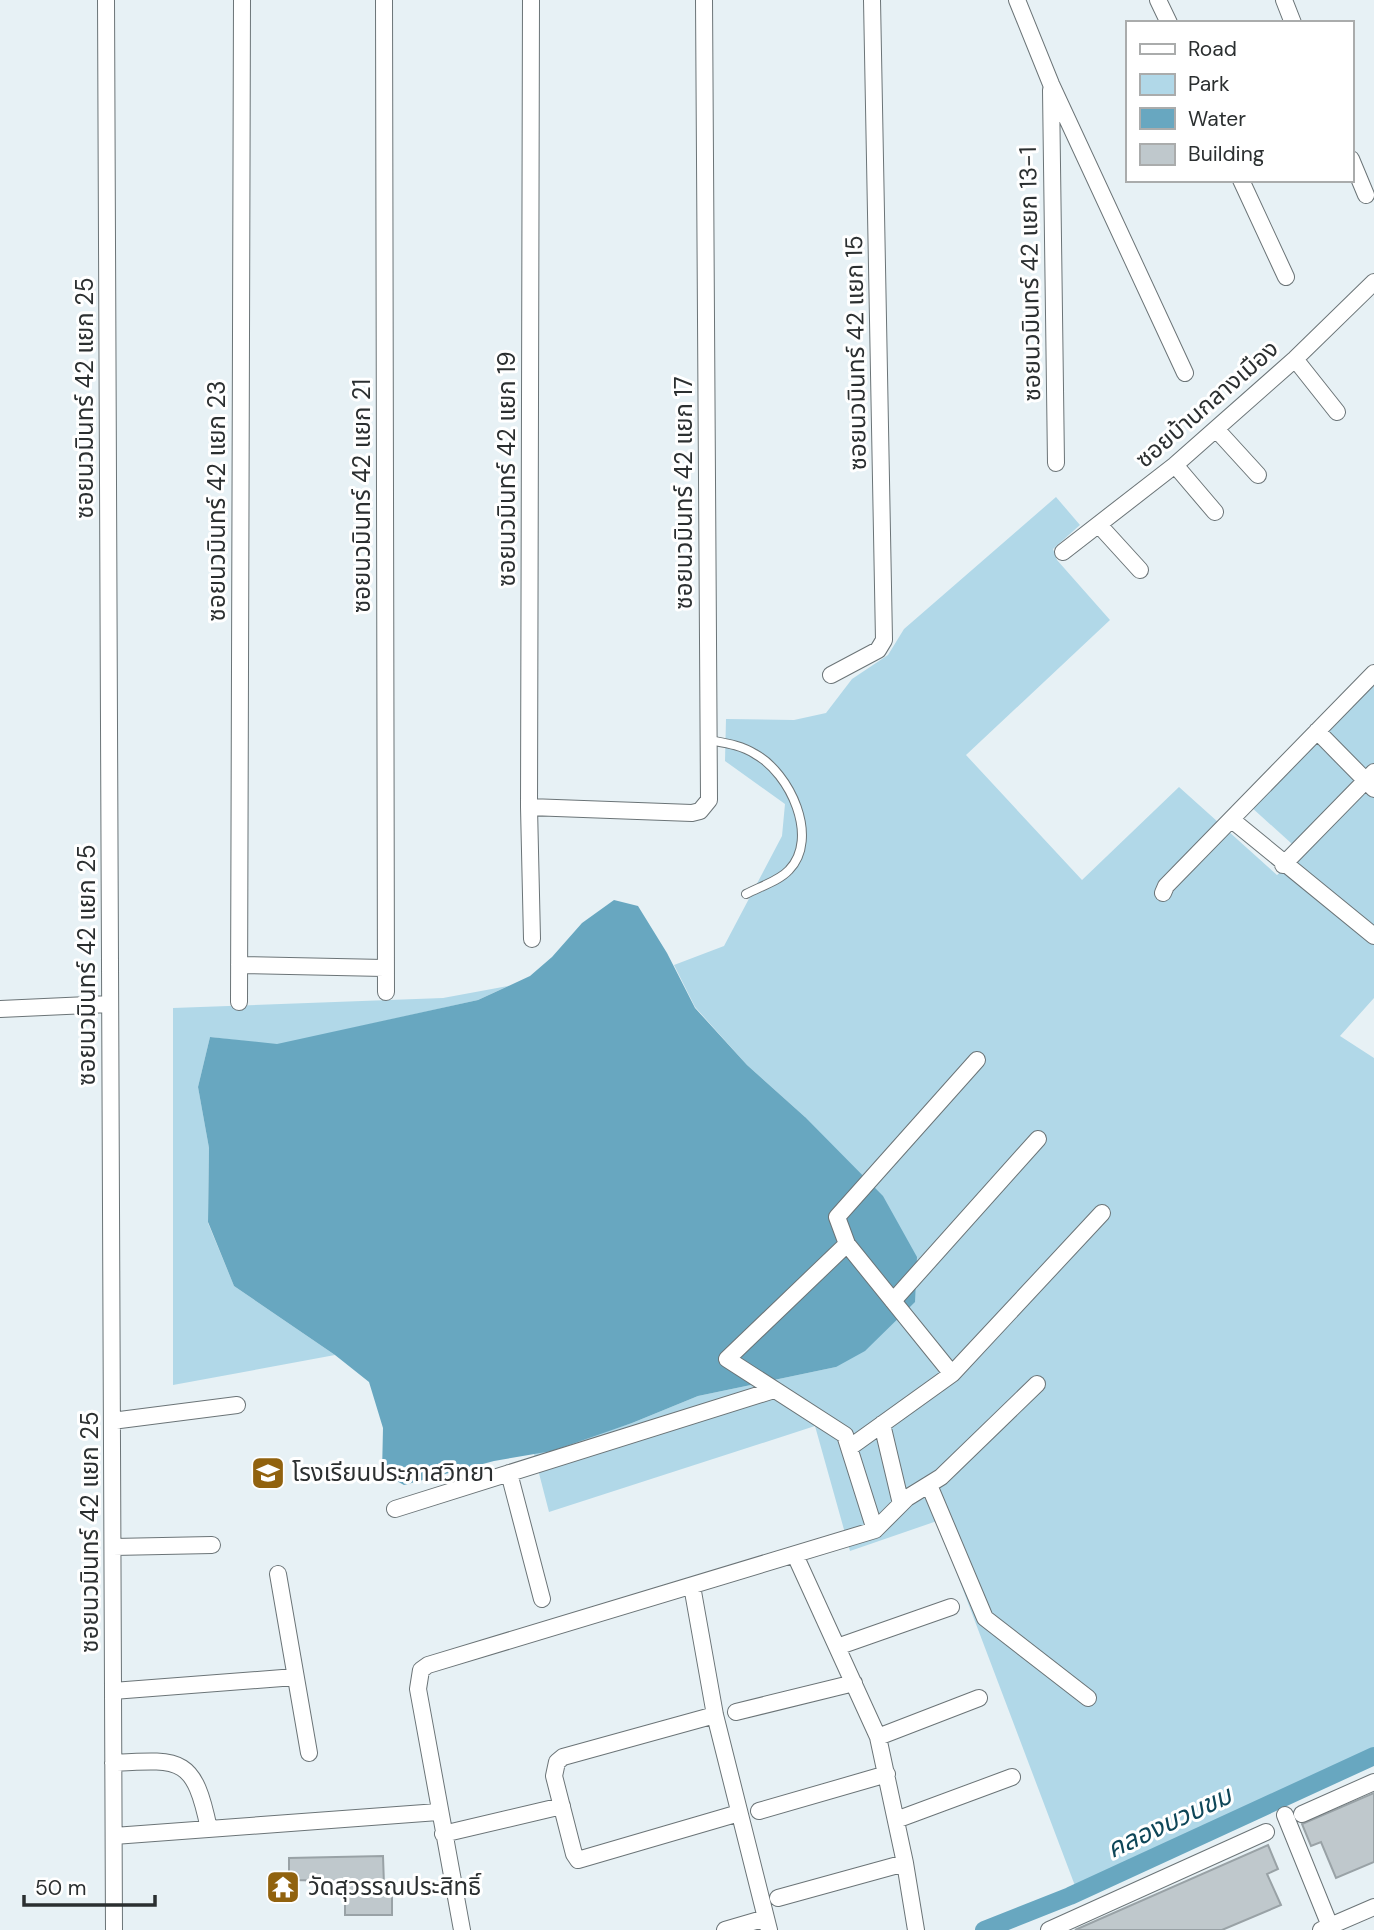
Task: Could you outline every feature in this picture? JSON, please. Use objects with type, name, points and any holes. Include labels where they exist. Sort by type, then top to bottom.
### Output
[{"type":"street","name":"ซอยนวมินทร์ 42 แยก 25","points":[[106,0],[114,1930]]},
{"type":"street","name":"ซอยนวมินทร์ 42 แยก 23","points":[[239,1002],[242,0]]},
{"type":"street","name":"ซอยนวมินทร์ 42 แยก 21","points":[[384,0],[386,992]]},
{"type":"street","name":"ซอยนวมินทร์ 42 แยก 19","points":[[531,0],[529,807],[532,939]]},
{"type":"street","name":"ซอยนวมินทร์ 42 แยก 17","points":[[529,807],[700,811],[709,800],[704,0]]},
{"type":"street","name":"ซอยนวมินทร์ 42 แยก 15","points":[[831,675],[878,650],[884,640],[872,0]]},
{"type":"street","points":[[1017,0],[1051,84],[1185,373]]},
{"type":"street","points":[[1158,0],[1167,21]]},
{"type":"street","points":[[1284,0],[1292,21]]},
{"type":"street","name":"ซอยนวมินทร์ 42 แยก 13-1","points":[[1051,84],[1056,463]]},
{"type":"street","points":[[1353,164],[1366,195]]},
{"type":"street","points":[[1242,182],[1286,277]]},
{"type":"street","name":"ซอยบ้านกลางเมือง","points":[[1063,552],[1175,465],[1371,293]]},
{"type":"street","points":[[1295,359],[1337,412]]},
{"type":"street","points":[[1216,429],[1258,475]]},
{"type":"street","points":[[1175,465],[1215,512]]},
{"type":"street","points":[[1098,524],[1140,570]]},
{"type":"street","points":[[1163,893],[1166,886],[1374,673]]},
{"type":"street","points":[[1283,865],[1371,781],[1317,731]]},
{"type":"street","points":[[1232,820],[1283,865],[1374,936]]},
{"type":"street","points":[[239,965],[384,968]]},
{"type":"street","points":[[0,1009],[110,1004]]},
{"type":"street","points":[[952,1374],[847,1244],[836,1217],[977,1060]]},
{"type":"street","points":[[893,1301],[1038,1139]]},
{"type":"street","points":[[849,1448],[952,1374],[1102,1213]]},
{"type":"street","points":[[847,1244],[727,1359],[845,1435],[875,1530]]},
{"type":"street","points":[[462,1930],[438,1812],[418,1689],[421,1670],[428,1665],[875,1530],[901,1504],[929,1485],[1037,1384]]},
{"type":"street","points":[[395,1509],[774,1390]]},
{"type":"street","points":[[112,1421],[237,1405]]},
{"type":"street","points":[[883,1424],[901,1504]]},
{"type":"street","points":[[509,1473],[542,1599]]},
{"type":"street","points":[[929,1485],[985,1618],[1088,1698]]},
{"type":"street","points":[[113,1547],[212,1545]]},
{"type":"street","points":[[795,1555],[878,1737],[905,1863],[916,1930]]},
{"type":"street","points":[[278,1574],[309,1753]]},
{"type":"street","points":[[692,1586],[715,1715],[768,1924],[725,1930]]},
{"type":"street","points":[[837,1647],[951,1607]]},
{"type":"street","points":[[113,1691],[295,1677]]},
{"type":"street","points":[[736,1712],[854,1683]]},
{"type":"street","points":[[878,1737],[979,1698]]},
{"type":"street","points":[[715,1715],[563,1757],[554,1768],[573,1854],[578,1860],[739,1813]]},
{"type":"street","points":[[113,1763],[158,1760],[174,1763],[185,1769],[200,1788],[209,1829]]},
{"type":"street","points":[[759,1811],[887,1774]]},
{"type":"street","points":[[896,1819],[1012,1777]]},
{"type":"street","points":[[1302,1814],[1374,1782]]},
{"type":"street","points":[[443,1834],[562,1806]]},
{"type":"street","points":[[114,1836],[438,1812]]},
{"type":"street","points":[[1284,1815],[1327,1929],[1374,1907]]},
{"type":"street","points":[[1049,1930],[1083,1923],[1266,1832]]},
{"type":"street","points":[[778,1898],[905,1863]]},
{"type":"lane","points":[[709,740],[732,743],[757,754],[782,778],[798,813],[801,853],[788,872],[746,894]]},
{"type":"green space","points":[[1056,497],[1080,525],[1053,549],[1057,560],[1110,620],[966,755],[1082,880],[1179,787],[1277,875],[1302,853],[1250,806],[1374,680],[1374,998],[1340,1036],[1374,1058],[1374,1749],[1077,1891],[937,1521],[850,1551],[815,1426],[549,1512],[534,1454],[632,1423],[698,1396],[836,1367],[805,1117],[747,1065],[695,1007],[674,965],[724,946],[782,836],[785,804],[725,761],[726,719],[794,720],[826,713],[852,679],[888,655],[904,629]]},
{"type":"green space","points":[[508,986],[478,1000],[277,1045],[210,1037],[198,1087],[209,1148],[208,1223],[234,1286],[335,1355],[173,1385],[173,1008],[443,998]]},
{"type":"water","points":[[614,900],[638,906],[667,953],[695,1008],[747,1065],[805,1117],[883,1196],[917,1257],[915,1302],[865,1351],[836,1367],[698,1396],[552,1451],[494,1461],[404,1485],[382,1473],[383,1428],[369,1382],[335,1355],[234,1286],[208,1222],[209,1148],[198,1087],[210,1037],[277,1044],[478,1000],[530,976],[552,957],[582,923]]},
{"type":"building","points":[[1374,1793],[1374,1862],[1336,1878],[1321,1842],[1311,1846],[1302,1824]]},
{"type":"building","points":[[1268,1845],[1278,1869],[1267,1874],[1281,1905],[1222,1930],[1075,1930]]},
{"type":"building","points":[[383,1856],[384,1885],[392,1885],[392,1915],[345,1915],[345,1881],[289,1880],[289,1858]]},
{"type":"waterway","name":"คลองบวบขม","points":[[984,1930],[1070,1896],[1374,1756]]},
{"type":"place","name":"โรงเรียนประภาสวิทยา","points":[[268,1473]]},
{"type":"place","name":"วัดสุวรรณประสิทธิ์","points":[[283,1887]]}]
